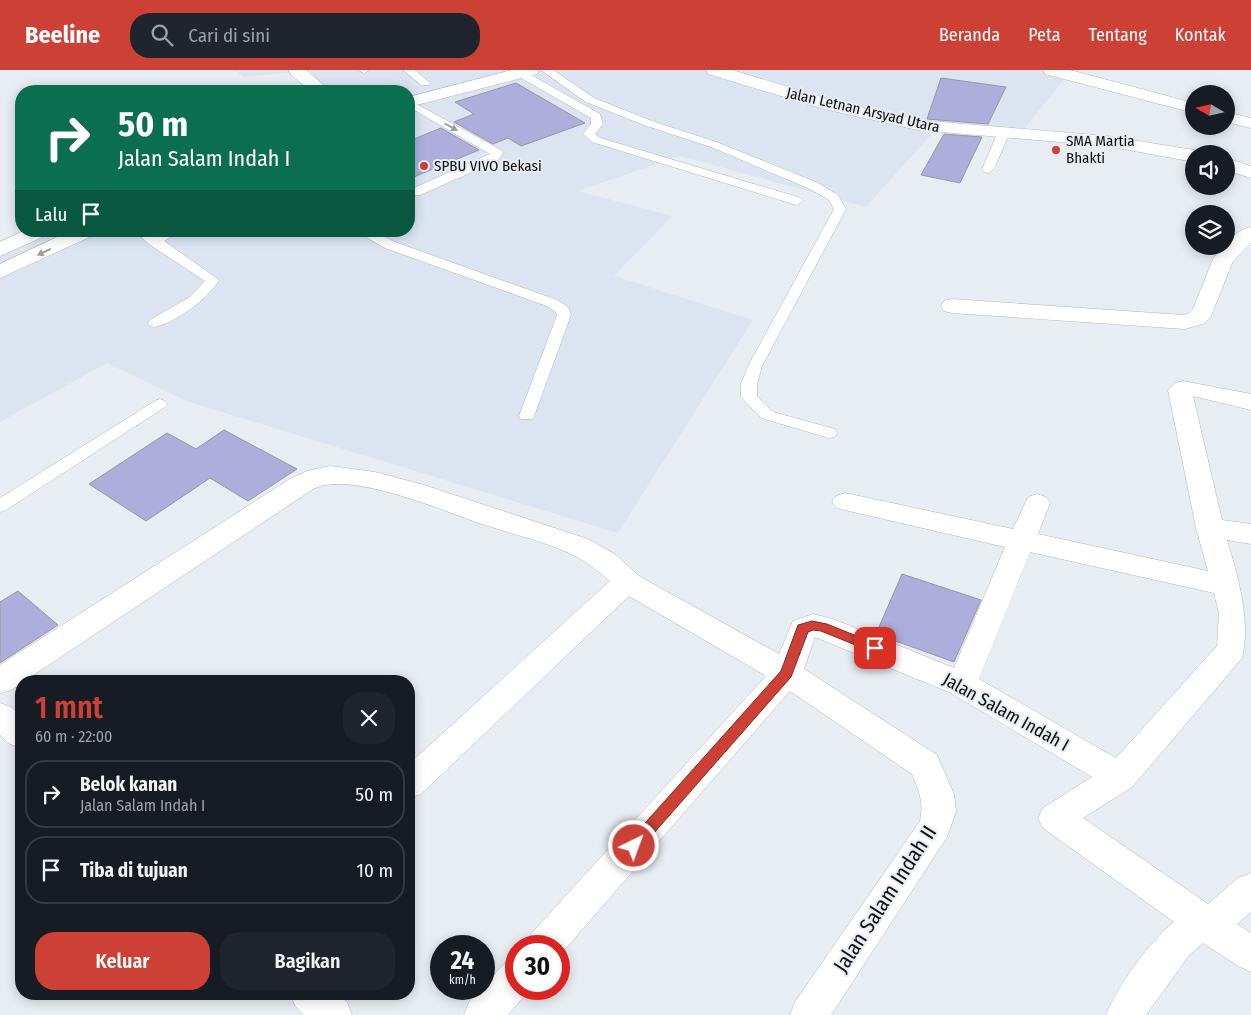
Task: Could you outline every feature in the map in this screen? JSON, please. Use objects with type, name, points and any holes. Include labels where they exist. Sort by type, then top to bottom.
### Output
[{"type":"main road","points":[[415,86],[476,70]]},
{"type":"main road","name":"Jalan Letnan Arsyad Utara","points":[[714,70],[830,105],[918,125],[1107,141],[1185,154]]},
{"type":"main road","points":[[1051,70],[1185,106]]},
{"type":"main road","points":[[1106,84],[1118,70]]},
{"type":"main road","points":[[415,100],[525,71]]},
{"type":"main road","points":[[297,72],[313,85]]},
{"type":"main road","points":[[1235,119],[1251,123]]},
{"type":"main road","points":[[1235,167],[1251,172]]},
{"type":"main road","points":[[952,306],[1184,322],[1197,318],[1203,310],[1223,259],[1236,244],[1251,233]]},
{"type":"main road","points":[[0,250],[27,237]]},
{"type":"main road","points":[[0,272],[74,237]]},
{"type":"main road","points":[[1251,402],[1189,388],[1180,390],[1210,528],[1234,613],[1234,633],[1231,650],[1120,777],[1055,818],[1205,924],[1251,954]]},
{"type":"main road","name":"Jalan Salam Indah II","points":[[0,681],[313,477],[363,478],[405,489],[542,533],[590,552],[608,563],[629,583],[787,673],[926,765],[937,794],[939,811],[935,826],[809,1015]]},
{"type":"main road","points":[[845,502],[1226,585]]},
{"type":"main road","points":[[962,684],[1037,503]]},
{"type":"main road","points":[[1210,528],[1251,534]]},
{"type":"main road","points":[[415,778],[614,592],[629,583]]},
{"type":"main road","name":"Jalan Salam Indah I","points":[[554,935],[787,673],[803,628],[812,625],[823,627],[962,684],[1120,777]]},
{"type":"main road","points":[[0,717],[15,730]]},
{"type":"main road","points":[[1125,1015],[1134,998],[1176,942],[1205,924],[1251,889]]},
{"type":"main road","points":[[483,1015],[505,990]]},
{"type":"main road","points":[[316,1000],[333,1015]]},
{"type":"lane","points":[[408,70],[425,83]]},
{"type":"lane","points":[[546,70],[590,100],[760,163],[814,186],[834,198],[840,209],[755,366],[749,384],[748,397],[767,415],[828,434]]},
{"type":"lane","points":[[525,71],[596,116],[597,124],[589,134],[596,140],[797,201]]},
{"type":"lane","points":[[415,106],[496,153],[493,158],[415,192]]},
{"type":"lane","points":[[988,169],[1004,132]]},
{"type":"lane","points":[[148,237],[212,280],[209,287],[196,298],[155,323]]},
{"type":"lane","points":[[154,241],[162,237]]},
{"type":"lane","points":[[375,237],[552,303],[563,310],[564,316],[527,416]]},
{"type":"lane","points":[[0,506],[160,404]]},
{"type":"shaded area","points":[[233,70],[1063,70],[1069,73],[1016,139],[937,128],[866,207],[680,156],[578,191],[672,216],[614,276],[753,320],[618,533],[186,401],[107,363],[0,422],[0,250],[27,237],[415,237],[415,85],[313,85],[297,72],[244,77]]},
{"type":"building","points":[[941,78],[1006,87],[988,124],[927,119]]},
{"type":"building","points":[[516,83],[585,123],[521,146],[508,138],[493,144],[454,122],[474,114],[455,102]]},
{"type":"building","name":"SPBU VIVO Bekasi","points":[[441,128],[479,150],[415,177],[415,139]]},
{"type":"building","points":[[944,134],[982,137],[960,183],[921,175]]},
{"type":"building","points":[[224,430],[297,469],[248,501],[210,478],[146,521],[89,484],[167,433],[196,449]]},
{"type":"building","points":[[902,574],[981,600],[954,662],[876,634]]},
{"type":"building","points":[[18,591],[58,625],[0,663],[0,602]]},
{"type":"place","name":"SMA Martia Bhakti","points":[[1056,150]]},
{"type":"place","name":"SPBU VIVO Bekasi","points":[[424,166]]},
{"type":"route","points":[[634,846],[787,673],[803,628],[812,625],[823,627],[875,648]]}]
